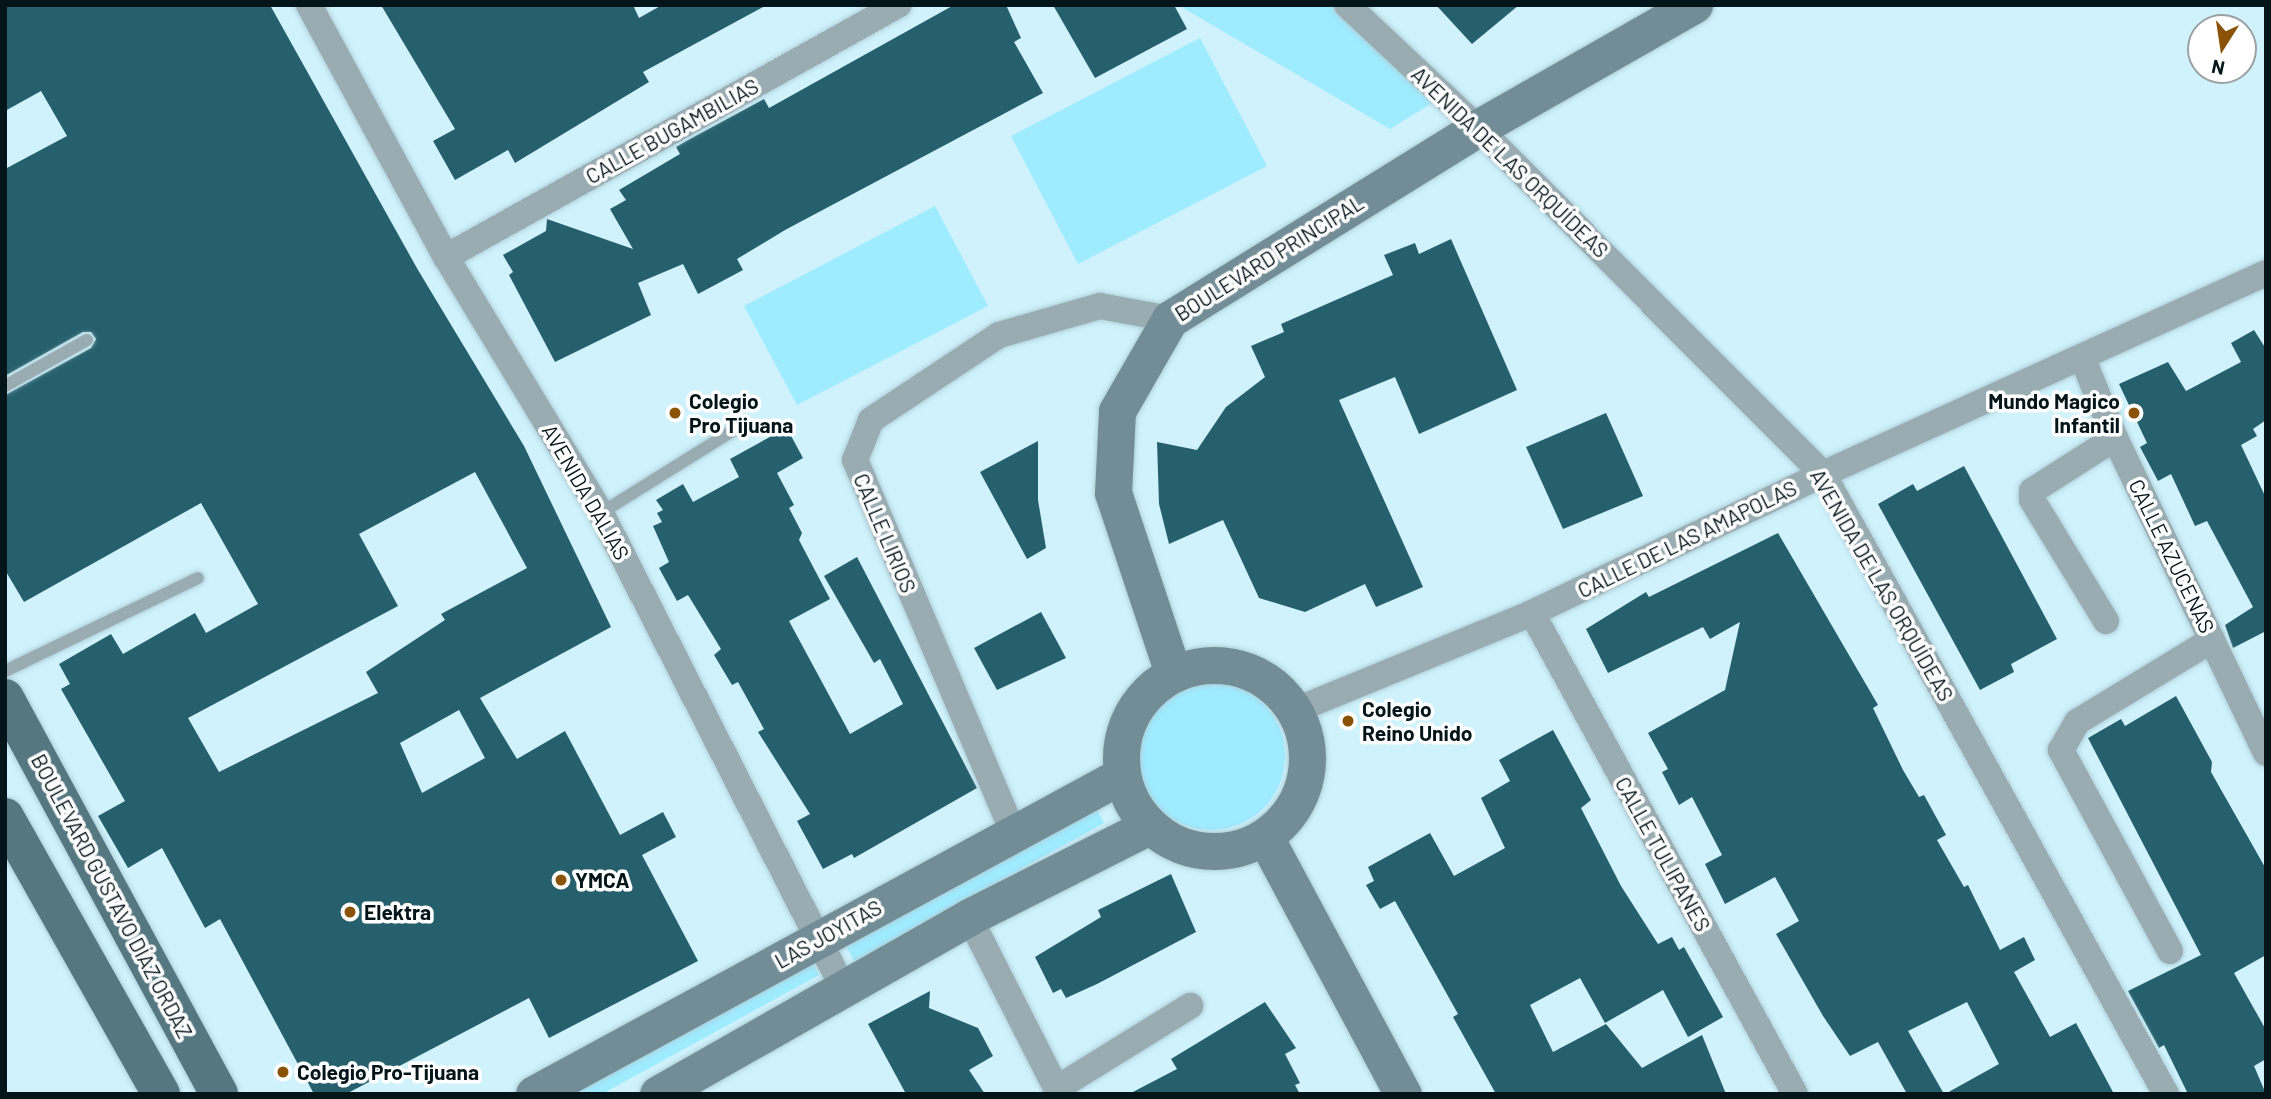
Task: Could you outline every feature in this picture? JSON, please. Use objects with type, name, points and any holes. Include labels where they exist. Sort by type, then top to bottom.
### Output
[{"type":"main road","name":"BOULEVARD PRINCIPAL","points":[[1173,673],[1113,493],[1117,411],[1170,319],[1478,128],[1694,5]]},
{"type":"main road","points":[[1207,663],[1242,667],[1273,684],[1296,710],[1308,744],[1307,779],[1292,812],[1265,837],[1237,849],[1205,851],[1175,843],[1149,826],[1132,802],[1122,775],[1123,734],[1141,698],[1173,673],[1207,663]]},
{"type":"main road","name":"BOULEVARD GUSTAVO DÍAZ ORDAZ","points":[[5,698],[219,1094]]},
{"type":"main road","name":"LAS JOYITAS","points":[[534,1094],[1122,775]]},
{"type":"main road","points":[[5,817],[161,1094]]},
{"type":"main road","points":[[657,1094],[969,917],[1149,826]]},
{"type":"main road","points":[[1265,837],[1403,1094]]},
{"type":"street","name":"AVENIDA DALIAS","points":[[309,5],[446,257],[601,513],[843,988]]},
{"type":"street","name":"CALLE BUGAMBILIAS","points":[[446,257],[898,5]]},
{"type":"street","name":"AVENIDA DE LAS ORQUÍDEAS","points":[[1347,5],[1478,128],[1823,474],[2166,1094]]},
{"type":"street","name":"CALLE DE LAS AMAPOLAS","points":[[1296,710],[1532,613],[1823,474],[2266,273]]},
{"type":"street","name":"CALLE LIRIOS","points":[[1013,832],[855,460],[871,420],[999,335],[1100,306],[1170,319]]},
{"type":"street","name":"CALLE AZUCENAS","points":[[2082,357],[2115,438],[2266,753]]},
{"type":"street","points":[[2106,621],[2032,500],[2032,491],[2115,438]]},
{"type":"street","name":"CALLE TULIPANES","points":[[1532,613],[1794,1094]]},
{"type":"street","points":[[2170,951],[2061,750],[2077,722],[2212,640]]},
{"type":"street","points":[[969,917],[1058,1091],[1190,1006]]},
{"type":"lane","points":[[5,386],[87,340]]},
{"type":"lane","points":[[601,513],[742,425]]},
{"type":"lane","points":[[5,671],[198,578]]},
{"type":"shaded area","points":[[1178,5],[1338,5],[1437,100],[1390,129]]},
{"type":"shaded area","points":[[1200,38],[1267,166],[1078,264],[1011,136]]},
{"type":"shaded area","points":[[935,206],[988,306],[797,405],[744,306]]},
{"type":"shaded area","points":[[1211,682],[1239,688],[1252,694],[1263,704],[1273,715],[1279,728],[1285,756],[1279,784],[1273,797],[1263,808],[1252,818],[1239,824],[1211,830],[1183,824],[1170,818],[1159,808],[1149,797],[1143,784],[1137,756],[1143,728],[1149,715],[1159,704],[1170,694],[1183,688]]},
{"type":"shaded area","points":[[1096,808],[1104,823],[854,961],[846,946]]},
{"type":"shaded area","points":[[810,958],[819,975],[602,1094],[563,1094]]},
{"type":"building","points":[[5,5],[270,5],[418,270],[524,446],[611,627],[480,698],[517,759],[565,731],[620,835],[663,812],[676,837],[642,855],[698,961],[549,1038],[529,998],[346,1094],[314,1094],[220,919],[205,928],[162,848],[128,868],[98,816],[125,801],[61,689],[70,684],[59,664],[111,634],[123,654],[195,613],[206,633],[258,604],[201,503],[24,602],[5,570],[5,395],[91,348],[96,339],[91,332],[83,332],[5,376],[5,169],[67,136],[41,91],[5,111]],"holes":[[[475,472],[527,568],[441,614],[445,620],[366,672],[378,693],[219,772],[188,718],[398,606],[359,534]],[[459,710],[485,758],[422,793],[400,743]]]},
{"type":"building","points":[[381,5],[633,5],[639,18],[662,5],[767,5],[643,72],[649,82],[515,163],[508,150],[455,180],[433,141],[455,129]]},
{"type":"building","points":[[954,5],[1006,5],[1021,38],[1014,42],[1043,93],[785,230],[737,259],[743,270],[698,294],[683,264],[638,283],[651,315],[555,362],[509,275],[513,272],[503,255],[546,231],[547,219],[633,249],[610,209],[626,200],[619,190],[680,154],[676,147],[688,140],[764,99],[769,108]]},
{"type":"building","points":[[1053,5],[1174,5],[1187,29],[1095,78]]},
{"type":"building","points":[[1436,5],[1519,5],[1472,44]]},
{"type":"building","points":[[1451,239],[1517,390],[1419,434],[1395,377],[1339,400],[1423,587],[1376,607],[1365,584],[1305,612],[1259,598],[1223,520],[1169,544],[1159,504],[1157,442],[1197,450],[1226,407],[1265,377],[1251,346],[1284,332],[1281,324],[1393,275],[1384,255],[1415,243],[1419,254]]},
{"type":"building","points":[[2254,330],[2266,349],[2266,420],[2253,429],[2257,436],[2241,445],[2266,498],[2266,631],[2233,648],[2225,625],[2253,607],[2207,521],[2195,526],[2171,474],[2158,481],[2140,447],[2147,443],[2119,384],[2168,362],[2186,391],[2241,362],[2231,343]]},
{"type":"building","points":[[1606,413],[1643,496],[1563,529],[1526,447]]},
{"type":"building","points":[[779,432],[789,432],[803,458],[777,473],[794,505],[789,508],[802,533],[799,540],[830,599],[789,621],[850,734],[903,704],[880,659],[874,663],[824,576],[857,557],[977,788],[854,858],[852,854],[823,869],[797,821],[810,814],[758,732],[764,729],[738,682],[732,685],[714,655],[721,649],[688,595],[677,601],[659,568],[669,562],[653,526],[662,522],[657,513],[663,510],[656,500],[683,484],[693,502],[739,477],[730,459]]},
{"type":"building","points":[[1038,441],[1038,500],[1046,548],[1027,559],[980,472]]},
{"type":"building","points":[[1964,466],[2057,639],[2011,664],[2014,672],[1980,690],[1878,504],[1913,484],[1917,491]]},
{"type":"building","points":[[1778,533],[1878,705],[1873,708],[1903,770],[1919,797],[1924,795],[1946,835],[1937,840],[1964,887],[1968,885],[2000,950],[2024,937],[2035,960],[2014,972],[2050,1037],[2076,1023],[2114,1094],[1945,1094],[1999,1064],[1967,1002],[1908,1031],[1944,1094],[1907,1094],[1878,1042],[1850,1056],[1823,1016],[1776,934],[1799,921],[1775,877],[1725,904],[1705,864],[1722,855],[1692,797],[1679,805],[1662,772],[1668,769],[1648,733],[1725,690],[1740,622],[1710,639],[1703,627],[1608,673],[1586,629],[1646,592],[1649,597]]},
{"type":"building","points":[[1041,612],[1066,658],[997,690],[974,648]]},
{"type":"building","points":[[2176,696],[2212,762],[2211,772],[2266,869],[2266,955],[2234,973],[2266,1030],[2266,1059],[2254,1066],[2266,1094],[2188,1094],[2164,1045],[2159,1048],[2128,991],[2201,955],[2088,738],[2121,719],[2125,726]]},
{"type":"building","points":[[1553,730],[1591,800],[1581,808],[1621,886],[1658,944],[1672,937],[1679,950],[1684,947],[1723,1017],[1688,1037],[1663,990],[1605,1023],[1580,978],[1530,1005],[1553,1052],[1606,1024],[1642,1068],[1702,1035],[1726,1094],[1496,1094],[1453,1017],[1458,1014],[1395,901],[1380,909],[1366,885],[1374,881],[1368,867],[1430,833],[1454,876],[1505,848],[1481,798],[1510,781],[1499,760]]},
{"type":"building","points":[[1171,874],[1196,932],[1066,998],[1061,989],[1053,993],[1035,957],[1101,917],[1098,910]]},
{"type":"building","points":[[930,991],[929,1008],[978,1028],[993,1056],[969,1070],[985,1094],[906,1094],[868,1024]]},
{"type":"building","points":[[1265,1002],[1296,1048],[1285,1054],[1300,1083],[1295,1085],[1300,1094],[1129,1094],[1177,1069],[1171,1059]]},
{"type":"place","name":"Colegio Pro Tijuana","points":[[675,413]]},
{"type":"place","name":"Mundo Magico Infantil","points":[[2134,413]]},
{"type":"place","name":"Colegio Reino Unido","points":[[1348,721]]},
{"type":"place","name":"YMCA","points":[[561,880]]},
{"type":"place","name":"Elektra","points":[[350,912]]},
{"type":"place","name":"Colegio Pro-Tijuana","points":[[283,1072]]}]
